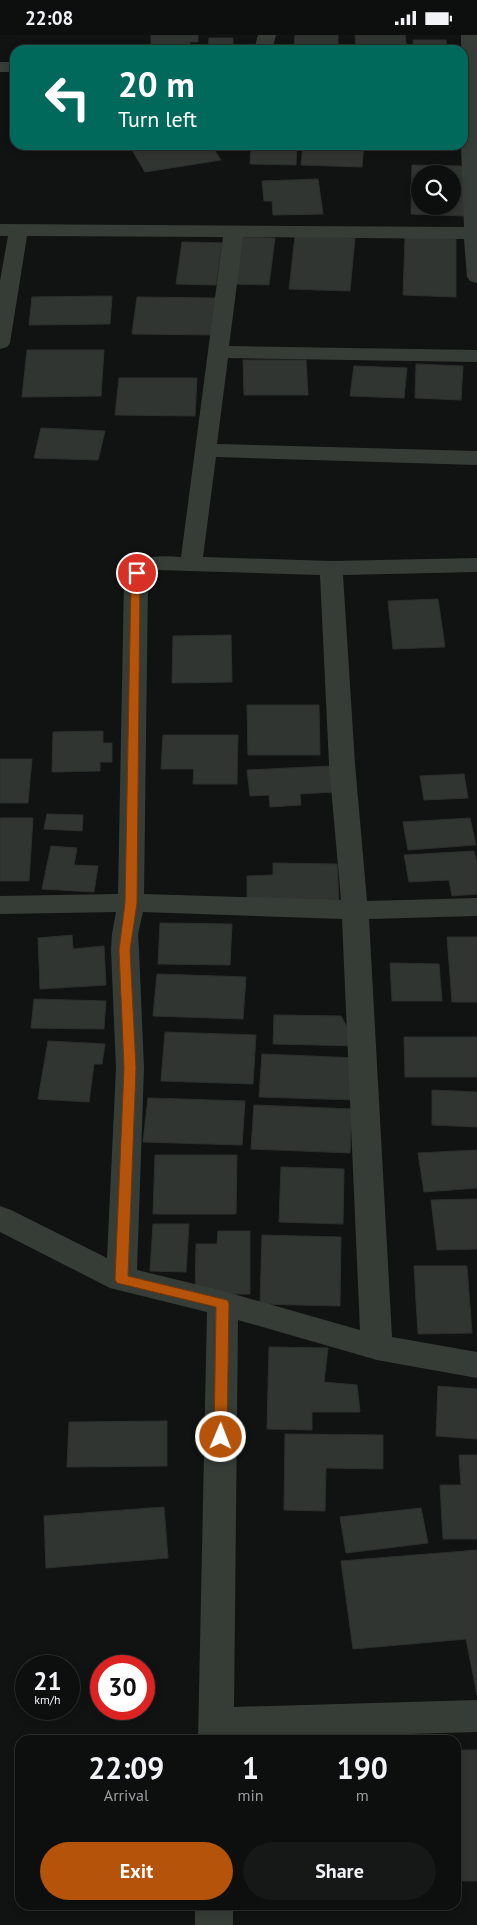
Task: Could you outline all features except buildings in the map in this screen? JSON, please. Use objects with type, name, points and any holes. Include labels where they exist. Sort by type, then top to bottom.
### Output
[{"type":"street","points":[[468,76],[470,35]]},
{"type":"street","points":[[468,142],[477,277]]},
{"type":"street","points":[[0,343],[9,230],[475,233]]},
{"type":"street","points":[[191,564],[234,230]]},
{"type":"street","points":[[219,351],[477,356]]},
{"type":"street","points":[[207,450],[477,458]]},
{"type":"street","points":[[121,1279],[130,1068],[125,950],[131,903],[137,573],[143,567],[153,563],[331,568],[477,565]]},
{"type":"street","points":[[331,568],[342,764],[355,910],[377,1347]]},
{"type":"street","points":[[0,905],[131,903],[355,910],[477,907]]},
{"type":"street","points":[[0,1218],[121,1279],[222,1303],[377,1347],[477,1365]]},
{"type":"street","points":[[222,1303],[216,1732],[477,1716]]},
{"type":"street","points":[[214,1910],[214,1925]]},
{"type":"route","points":[[137,573],[131,903],[125,950],[130,1068],[121,1279],[222,1303],[221,1437]]}]
